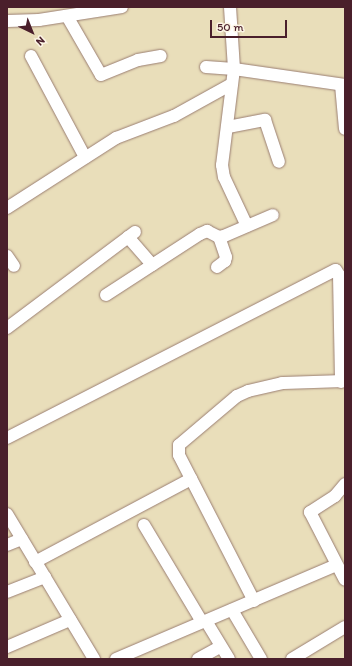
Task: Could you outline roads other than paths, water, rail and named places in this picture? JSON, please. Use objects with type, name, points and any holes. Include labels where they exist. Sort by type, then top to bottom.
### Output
[{"type":"street","points":[[7,21],[40,20],[122,7]]},
{"type":"street","points":[[230,7],[234,69],[228,127],[222,165],[224,177],[247,226]]},
{"type":"street","points":[[67,16],[101,75],[138,60],[161,56]]},
{"type":"street","points":[[32,56],[85,157]]},
{"type":"street","points":[[206,67],[234,69],[343,85],[345,129]]},
{"type":"street","points":[[7,208],[116,138],[174,116],[232,84]]},
{"type":"street","points":[[228,127],[264,120],[279,162]]},
{"type":"street","points":[[219,237],[273,215]]},
{"type":"street","points":[[106,295],[200,234],[213,232],[219,237],[226,261],[217,267]]},
{"type":"street","points":[[7,328],[131,234],[152,265]]},
{"type":"street","points":[[7,438],[340,268],[343,382],[282,383],[237,396],[179,445],[179,454],[191,479],[254,601]]},
{"type":"street","points":[[35,562],[191,479]]},
{"type":"street","points":[[345,484],[335,496],[310,512],[345,580]]},
{"type":"street","points":[[7,514],[94,659]]},
{"type":"street","points":[[144,525],[204,622],[229,659]]},
{"type":"street","points":[[7,545],[22,539]]},
{"type":"street","points":[[116,659],[336,565]]},
{"type":"street","points":[[7,592],[45,578]]},
{"type":"street","points":[[232,610],[261,659]]},
{"type":"street","points":[[7,647],[70,620]]},
{"type":"street","points":[[292,659],[345,627]]},
{"type":"street","points":[[198,659],[221,646]]}]
